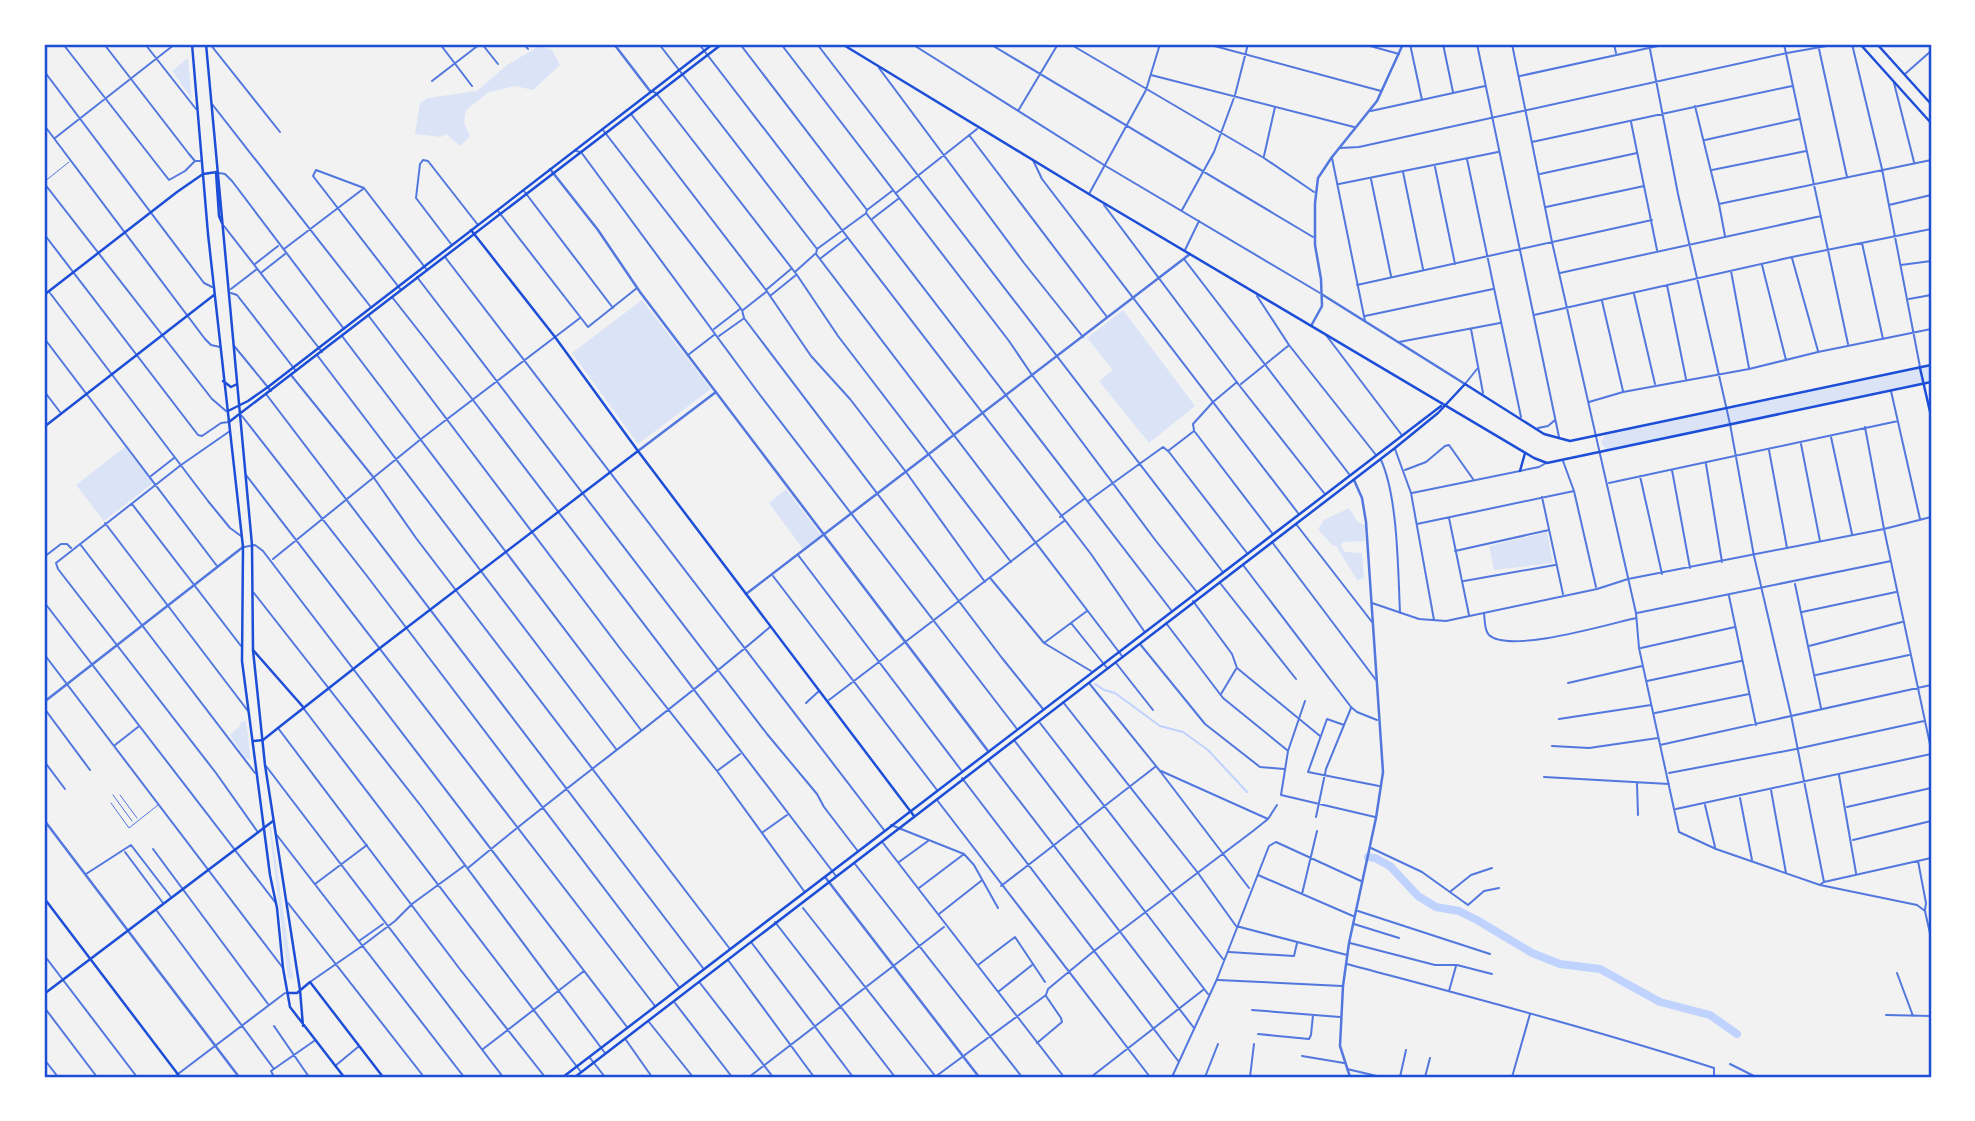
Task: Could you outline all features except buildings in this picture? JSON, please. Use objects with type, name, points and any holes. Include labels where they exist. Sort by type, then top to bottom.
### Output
[{"type":"main road","points":[[192,44],[214,295],[243,547],[241,646],[286,993],[291,1011],[344,1077]]},
{"type":"main road","points":[[208,44],[219,216],[223,226],[236,347],[252,545],[253,650],[265,765],[300,990],[303,1026]]},
{"type":"main road","points":[[316,354],[319,348],[339,332],[402,290],[554,174],[682,74],[713,44]]},
{"type":"main road","points":[[391,295],[398,286],[678,69],[722,44]]},
{"type":"main road","points":[[842,44],[1184,251],[1525,453],[1547,463],[1931,382]]},
{"type":"main road","points":[[1860,44],[1931,123]]},
{"type":"main road","points":[[1877,44],[1931,104]]},
{"type":"main road","points":[[46,292],[203,174],[217,172]]},
{"type":"main road","points":[[471,230],[555,337],[914,816]]},
{"type":"main road","points":[[44,427],[214,295]]},
{"type":"main road","points":[[227,411],[271,391],[342,336],[345,330]]},
{"type":"main road","points":[[563,1077],[1091,671],[1444,404],[1465,384],[1536,429],[1559,439],[1570,440],[1931,365]]},
{"type":"main road","points":[[1920,368],[1931,415]]},
{"type":"main road","points":[[229,422],[265,393],[268,387],[295,370]]},
{"type":"main road","points":[[223,381],[233,387],[239,382]]},
{"type":"main road","points":[[575,1077],[1395,448],[1438,413],[1444,404]]},
{"type":"main road","points":[[1385,448],[1389,452]]},
{"type":"main road","points":[[252,741],[263,740],[638,451]]},
{"type":"main road","points":[[1520,471],[1525,453]]},
{"type":"main road","points":[[1283,526],[1287,530]]},
{"type":"main road","points":[[1235,562],[1238,567]]},
{"type":"main road","points":[[1131,642],[1134,647]]},
{"type":"main road","points":[[253,650],[304,708]]},
{"type":"main road","points":[[44,994],[274,821]]},
{"type":"main road","points":[[843,863],[846,869]]},
{"type":"main road","points":[[811,887],[816,892]]},
{"type":"main road","points":[[44,898],[179,1076]]},
{"type":"main road","points":[[286,993],[294,994],[310,982],[383,1077]]},
{"type":"street","points":[[63,44],[169,180],[185,171],[195,160]]},
{"type":"street","points":[[104,44],[195,160],[202,162]]},
{"type":"street","points":[[145,44],[198,110]]},
{"type":"street","points":[[54,138],[175,44]]},
{"type":"street","points":[[208,44],[280,132]]},
{"type":"street","points":[[440,44],[472,86]]},
{"type":"street","points":[[432,81],[481,44],[498,64]]},
{"type":"street","points":[[524,44],[528,48]]},
{"type":"street","points":[[614,44],[650,91],[656,93],[792,268],[838,336],[1011,562]]},
{"type":"street","points":[[659,44],[817,249]]},
{"type":"street","points":[[699,44],[1091,554],[1144,632]]},
{"type":"street","points":[[740,44],[871,220],[1172,611]]},
{"type":"street","points":[[781,44],[1009,341],[1196,591]]},
{"type":"street","points":[[817,44],[1222,572]]},
{"type":"street","points":[[912,44],[1104,165],[1465,384],[1477,368]]},
{"type":"street","points":[[990,44],[1315,238]]},
{"type":"street","points":[[1018,111],[1058,44]]},
{"type":"street","points":[[1070,44],[1264,158],[1315,193]]},
{"type":"street","points":[[1089,194],[1146,90],[1160,44]]},
{"type":"street","points":[[1207,44],[1382,91]]},
{"type":"street","points":[[1181,211],[1204,173],[1222,134],[1248,44]]},
{"type":"street","points":[[1363,44],[1399,54]]},
{"type":"street","points":[[1311,326],[1322,306],[1315,238],[1315,193],[1318,178],[1370,111],[1403,44]]},
{"type":"street","points":[[1410,44],[1422,100]]},
{"type":"street","points":[[1443,44],[1454,93]]},
{"type":"street","points":[[1477,44],[1559,439]]},
{"type":"street","points":[[1512,44],[1566,308],[1636,613],[1639,648],[1679,832],[1716,849],[1820,885],[1908,902],[1925,911]]},
{"type":"street","points":[[1614,44],[1616,55]]},
{"type":"street","points":[[1519,76],[1667,44]]},
{"type":"street","points":[[1783,44],[1787,52],[1792,86],[1849,345]]},
{"type":"street","points":[[1339,148],[1359,147],[1787,52],[1838,44]]},
{"type":"street","points":[[1852,44],[1882,169],[1920,368]]},
{"type":"street","points":[[1649,46],[1824,882]]},
{"type":"street","points":[[1818,48],[1847,177]]},
{"type":"street","points":[[1904,74],[1931,51]]},
{"type":"street","points":[[877,64],[1024,263],[1083,337]]},
{"type":"street","points":[[44,71],[204,283],[214,288]]},
{"type":"street","points":[[1151,75],[1357,128]]},
{"type":"street","points":[[1894,82],[1914,162]]},
{"type":"street","points":[[1370,111],[1486,86]]},
{"type":"street","points":[[1531,143],[1792,86]]},
{"type":"street","points":[[211,103],[373,309]]},
{"type":"street","points":[[1264,158],[1276,106]]},
{"type":"street","points":[[1695,106],[1725,237]]},
{"type":"street","points":[[627,109],[767,291],[811,356],[850,399],[906,472],[985,582]]},
{"type":"street","points":[[1703,141],[1800,119]]},
{"type":"street","points":[[1631,121],[1658,251]]},
{"type":"street","points":[[44,125],[207,342],[220,347]]},
{"type":"street","points":[[770,296],[816,254],[817,249],[979,127]]},
{"type":"street","points":[[603,129],[1043,709]]},
{"type":"street","points":[[969,135],[1107,318]]},
{"type":"street","points":[[575,150],[581,152],[716,336],[1017,729]]},
{"type":"street","points":[[1711,170],[1808,151]]},
{"type":"street","points":[[1338,185],[1498,152]]},
{"type":"street","points":[[1538,175],[1638,153]]},
{"type":"street","points":[[1332,157],[1365,321]]},
{"type":"street","points":[[1467,159],[1521,418]]},
{"type":"street","points":[[452,245],[416,198],[420,164],[423,160],[428,161],[478,225]]},
{"type":"street","points":[[1033,160],[1042,179],[1299,514]]},
{"type":"street","points":[[1719,204],[1931,160]]},
{"type":"street","points":[[1435,166],[1455,264]]},
{"type":"street","points":[[550,169],[988,751]]},
{"type":"street","points":[[402,290],[313,176],[317,170],[364,188],[427,271]]},
{"type":"street","points":[[1403,171],[1423,271]]},
{"type":"street","points":[[217,172],[229,177],[345,330]]},
{"type":"street","points":[[1371,178],[1391,277]]},
{"type":"street","points":[[44,182],[217,405],[227,411]]},
{"type":"street","points":[[1545,207],[1645,186]]},
{"type":"street","points":[[283,250],[364,188]]},
{"type":"street","points":[[524,190],[613,308]]},
{"type":"street","points":[[1889,205],[1931,195]]},
{"type":"street","points":[[871,220],[899,198]]},
{"type":"street","points":[[1102,202],[1238,384],[1325,494]]},
{"type":"street","points":[[498,210],[587,327],[637,288]]},
{"type":"street","points":[[1559,274],[1822,216]]},
{"type":"street","points":[[1357,285],[1652,220]]},
{"type":"street","points":[[1184,251],[1199,221]]},
{"type":"street","points":[[223,226],[322,352]]},
{"type":"street","points":[[1534,315],[1666,284],[1931,229]]},
{"type":"street","points":[[44,234],[198,435],[202,436],[221,423],[229,422]]},
{"type":"street","points":[[820,258],[847,237]]},
{"type":"street","points":[[1862,242],[1883,339]]},
{"type":"street","points":[[254,265],[279,245]]},
{"type":"street","points":[[261,274],[286,253]]},
{"type":"street","points":[[816,254],[1122,657]]},
{"type":"street","points":[[746,594],[1190,254]]},
{"type":"street","points":[[445,257],[884,831]]},
{"type":"street","points":[[1792,257],[1818,352]]},
{"type":"street","points":[[1184,259],[1349,475]]},
{"type":"street","points":[[1899,266],[1931,261]]},
{"type":"street","points":[[1761,264],[1786,360]]},
{"type":"street","points":[[712,330],[767,291],[792,268]]},
{"type":"street","points":[[257,269],[230,291],[237,295],[295,370]]},
{"type":"street","points":[[1731,271],[1749,369]]},
{"type":"street","points":[[415,274],[767,734],[817,794],[858,852]]},
{"type":"street","points":[[1666,284],[1687,380]]},
{"type":"street","points":[[1364,316],[1494,289]]},
{"type":"street","points":[[46,292],[230,528],[242,536]]},
{"type":"street","points":[[1254,292],[1289,345],[1376,455]]},
{"type":"street","points":[[1634,293],[1655,386]]},
{"type":"street","points":[[391,295],[836,876]]},
{"type":"street","points":[[1908,299],[1931,295]]},
{"type":"street","points":[[1602,300],[1623,392]]},
{"type":"street","points":[[367,314],[532,533],[717,771],[805,892]]},
{"type":"street","points":[[271,560],[421,439],[580,318]]},
{"type":"street","points":[[688,355],[744,318]]},
{"type":"street","points":[[1399,342],[1501,323]]},
{"type":"street","points":[[1470,328],[1483,394]]},
{"type":"street","points":[[1588,402],[1623,392],[1749,369],[1931,329]]},
{"type":"street","points":[[339,332],[641,730]]},
{"type":"street","points":[[1325,334],[1402,435]]},
{"type":"street","points":[[44,338],[218,568]]},
{"type":"street","points":[[1273,533],[1194,431],[1193,424],[1213,402],[1289,345]]},
{"type":"street","points":[[236,347],[271,391]]},
{"type":"street","points":[[316,354],[616,749]]},
{"type":"street","points":[[288,372],[374,478],[456,591],[731,949]]},
{"type":"street","points":[[1891,390],[1920,520]]},
{"type":"street","points":[[44,391],[61,413]]},
{"type":"street","points":[[265,393],[704,969]]},
{"type":"street","points":[[638,451],[716,393]]},
{"type":"street","points":[[240,414],[679,988]]},
{"type":"street","points":[[1536,429],[1548,426],[1555,419]]},
{"type":"street","points":[[1608,483],[1898,421]]},
{"type":"street","points":[[1865,427],[1931,749]]},
{"type":"street","points":[[230,431],[181,465],[57,561],[58,569],[216,773],[258,832]]},
{"type":"street","points":[[1168,451],[1194,431]]},
{"type":"street","points":[[1830,436],[1852,536]]},
{"type":"street","points":[[1800,442],[1820,542]]},
{"type":"street","points":[[1404,470],[1426,462],[1445,446],[1449,446],[1474,480]]},
{"type":"street","points":[[1088,502],[1163,447],[1247,553]]},
{"type":"street","points":[[1395,448],[1411,493],[1435,621]]},
{"type":"street","points":[[1769,449],[1787,549]]},
{"type":"street","points":[[150,476],[175,457]]},
{"type":"street","points":[[1380,459],[1385,470],[1395,528],[1401,613]]},
{"type":"street","points":[[1563,460],[1574,491],[1597,589]]},
{"type":"street","points":[[1411,493],[1547,463]]},
{"type":"street","points":[[1705,463],[1722,562]]},
{"type":"street","points":[[1671,469],[1690,569]]},
{"type":"street","points":[[246,474],[655,1007]]},
{"type":"street","points":[[1640,475],[1662,574]]},
{"type":"street","points":[[1350,1077],[1340,1046],[1343,986],[1349,943],[1376,818],[1382,772],[1366,522],[1362,498],[1353,479]]},
{"type":"street","points":[[1416,524],[1574,491]]},
{"type":"street","points":[[1542,497],[1563,595]]},
{"type":"street","points":[[1060,517],[1084,498]]},
{"type":"street","points":[[132,503],[241,646]]},
{"type":"street","points":[[1448,517],[1469,616]]},
{"type":"street","points":[[1372,603],[1435,621],[1469,616],[1597,589],[1628,579],[1852,536],[1931,517]]},
{"type":"street","points":[[829,700],[1064,521]]},
{"type":"street","points":[[106,523],[248,712]]},
{"type":"street","points":[[1296,523],[1374,625]]},
{"type":"street","points":[[1455,551],[1550,529]]},
{"type":"street","points":[[1272,541],[1378,683]]},
{"type":"street","points":[[44,556],[61,544],[67,544],[72,549]]},
{"type":"street","points":[[79,544],[257,775]]},
{"type":"street","points":[[44,702],[243,547],[252,545],[261,548],[627,1028]]},
{"type":"street","points":[[798,555],[962,771]]},
{"type":"street","points":[[1636,613],[1795,583],[1891,561]]},
{"type":"street","points":[[1243,564],[1352,707],[1357,712],[1380,721]]},
{"type":"street","points":[[1463,581],[1557,565]]},
{"type":"street","points":[[772,575],[937,790]]},
{"type":"street","points":[[990,578],[1044,643],[1091,671]]},
{"type":"street","points":[[1220,582],[1296,679]]},
{"type":"street","points":[[1795,583],[1822,709]]},
{"type":"street","points":[[254,592],[330,688],[606,1054]]},
{"type":"street","points":[[1801,612],[1897,592]]},
{"type":"street","points":[[1729,595],[1756,725]]},
{"type":"street","points":[[1193,601],[1231,654],[1237,668],[1320,736]]},
{"type":"street","points":[[44,602],[275,903]]},
{"type":"street","points":[[1044,643],[1088,611]]},
{"type":"street","points":[[1484,612],[1486,632],[1493,637],[1511,641],[1558,636],[1636,617]]},
{"type":"street","points":[[1808,646],[1904,621]]},
{"type":"street","points":[[1071,623],[1107,668]]},
{"type":"street","points":[[1166,623],[1220,694],[1288,751]]},
{"type":"street","points":[[310,982],[388,927],[437,885],[491,848],[694,690],[771,626]]},
{"type":"street","points":[[1639,648],[1736,627]]},
{"type":"street","points":[[1140,643],[1200,719],[1260,767],[1284,769]]},
{"type":"street","points":[[44,654],[283,968]]},
{"type":"street","points":[[1816,675],[1910,654]]},
{"type":"street","points":[[1646,681],[1743,661]]},
{"type":"street","points":[[1115,662],[1153,710]]},
{"type":"street","points":[[1568,683],[1643,666]]},
{"type":"street","points":[[1220,694],[1237,668]]},
{"type":"street","points":[[1088,682],[1160,771],[1250,890]]},
{"type":"street","points":[[1660,745],[1931,685]]},
{"type":"street","points":[[806,703],[820,691]]},
{"type":"street","points":[[1653,713],[1750,694]]},
{"type":"street","points":[[1305,701],[1288,751],[1280,794],[1283,797],[1376,818]]},
{"type":"street","points":[[1063,702],[1198,873],[1236,926],[1347,955]]},
{"type":"street","points":[[1559,719],[1651,705]]},
{"type":"street","points":[[1316,817],[1324,776],[1352,707]]},
{"type":"street","points":[[44,708],[90,770]]},
{"type":"street","points":[[304,708],[582,1073]]},
{"type":"street","points":[[1344,725],[1326,719],[1308,772],[1380,786]]},
{"type":"street","points":[[1668,774],[1925,720]]},
{"type":"street","points":[[1038,721],[1224,960]]},
{"type":"street","points":[[113,746],[139,727]]},
{"type":"street","points":[[278,728],[545,1077]]},
{"type":"street","points":[[1552,746],[1590,748],[1659,738]]},
{"type":"street","points":[[1013,740],[1209,995]]},
{"type":"street","points":[[717,771],[741,753]]},
{"type":"street","points":[[1674,810],[1931,754]]},
{"type":"street","points":[[987,760],[1195,1028]]},
{"type":"street","points":[[44,761],[65,789]]},
{"type":"street","points":[[265,765],[503,1077]]},
{"type":"street","points":[[1001,886],[1155,767]]},
{"type":"street","points":[[1160,771],[1268,819]]},
{"type":"street","points":[[1839,774],[1856,873]]},
{"type":"street","points":[[1544,777],[1670,784]]},
{"type":"street","points":[[962,778],[1179,1062]]},
{"type":"street","points":[[1637,783],[1638,815]]},
{"type":"street","points":[[1846,807],[1931,788]]},
{"type":"street","points":[[1771,789],[1786,873]]},
{"type":"street","points":[[1740,797],[1752,860]]},
{"type":"street","points":[[936,799],[1150,1077]]},
{"type":"street","points":[[1704,804],[1716,849]]},
{"type":"street","points":[[803,908],[936,1077],[1046,995],[1048,989],[1094,951],[1268,819],[1277,805]]},
{"type":"street","points":[[762,833],[788,814]]},
{"type":"street","points":[[44,820],[239,1077]]},
{"type":"street","points":[[1852,841],[1931,821]]},
{"type":"street","points":[[891,825],[964,854],[971,861],[998,908]]},
{"type":"street","points":[[1302,894],[1317,831]]},
{"type":"street","points":[[276,833],[464,1077]]},
{"type":"street","points":[[898,863],[929,840]]},
{"type":"street","points":[[881,841],[1064,1077]]},
{"type":"street","points":[[1172,1077],[1217,979],[1269,846],[1276,842],[1363,881]]},
{"type":"street","points":[[85,875],[129,844],[172,898]]},
{"type":"street","points":[[315,885],[367,845]]},
{"type":"street","points":[[1370,847],[1415,868],[1468,905],[1484,891],[1499,888]]},
{"type":"street","points":[[153,849],[268,1004]]},
{"type":"street","points":[[124,850],[164,904]]},
{"type":"street","points":[[918,889],[964,854]]},
{"type":"street","points":[[1820,885],[1856,873],[1931,858]]},
{"type":"street","points":[[1918,860],[1931,938]]},
{"type":"street","points":[[855,863],[1022,1077]]},
{"type":"street","points":[[1450,892],[1471,875],[1492,868]]},
{"type":"street","points":[[1257,875],[1355,917]]},
{"type":"street","points":[[825,877],[979,1077]]},
{"type":"street","points":[[937,915],[982,880]]},
{"type":"street","points":[[285,900],[424,1077]]},
{"type":"street","points":[[156,910],[243,1023],[274,1069]]},
{"type":"street","points":[[1357,911],[1490,954]]},
{"type":"street","points":[[359,942],[384,922]]},
{"type":"street","points":[[775,922],[895,1077]]},
{"type":"street","points":[[1354,924],[1399,938]]},
{"type":"street","points":[[749,1077],[945,926]]},
{"type":"street","points":[[977,965],[1015,937],[1045,982]]},
{"type":"street","points":[[750,942],[853,1077]]},
{"type":"street","points":[[1227,952],[1294,957],[1297,942]]},
{"type":"street","points":[[1349,943],[1435,965],[1457,965],[1492,974]]},
{"type":"street","points":[[44,955],[137,1077]]},
{"type":"street","points":[[728,960],[814,1077]]},
{"type":"street","points":[[1346,963],[1530,1013],[1714,1068],[1714,1077]]},
{"type":"street","points":[[998,992],[1032,964]]},
{"type":"street","points":[[1449,992],[1457,965]]},
{"type":"street","points":[[482,1050],[584,971]]},
{"type":"street","points":[[1896,974],[1913,1016]]},
{"type":"street","points":[[1217,979],[1343,986]]},
{"type":"street","points":[[700,982],[773,1077]]},
{"type":"street","points":[[1094,1077],[1204,989]]},
{"type":"street","points":[[174,1077],[179,1076],[214,1045],[286,993]]},
{"type":"street","points":[[1037,1043],[1061,1024],[1061,1018],[1046,995]]},
{"type":"street","points":[[674,1002],[732,1077]]},
{"type":"street","points":[[44,1007],[97,1077]]},
{"type":"street","points":[[1252,1010],[1340,1017]]},
{"type":"street","points":[[1511,1077],[1530,1013]]},
{"type":"street","points":[[1258,1034],[1309,1039],[1313,1015]]},
{"type":"street","points":[[1886,1015],[1931,1016]]},
{"type":"street","points":[[648,1022],[693,1077]]},
{"type":"street","points":[[274,1026],[309,1077]]},
{"type":"street","points":[[625,1039],[652,1077]]},
{"type":"street","points":[[274,1077],[271,1071],[314,1041]]},
{"type":"street","points":[[1205,1077],[1218,1044]]},
{"type":"street","points":[[1250,1077],[1254,1044]]},
{"type":"street","points":[[335,1066],[358,1046]]},
{"type":"street","points":[[1400,1077],[1406,1050]]},
{"type":"street","points":[[1302,1055],[1344,1063]]},
{"type":"street","points":[[590,1057],[605,1077]]},
{"type":"street","points":[[1425,1077],[1430,1058]]},
{"type":"street","points":[[44,1059],[58,1077]]},
{"type":"street","points":[[1730,1064],[1756,1077]]},
{"type":"street","points":[[1346,1069],[1381,1077]]},
{"type":"lane","points":[[44,182],[71,160]]},
{"type":"lane","points":[[114,795],[134,823]]},
{"type":"lane","points":[[120,795],[138,820]]},
{"type":"lane","points":[[111,803],[129,828],[158,805]]},
{"type":"shaded area","points":[[539,46],[552,50],[560,65],[533,90],[515,86],[489,92],[466,110],[464,123],[470,136],[460,146],[446,134],[441,137],[415,134],[420,103],[428,98],[477,91],[507,65]]},
{"type":"shaded area","points":[[188,58],[192,99],[172,71]]},
{"type":"shaded area","points":[[642,300],[711,389],[638,444],[572,353]]},
{"type":"shaded area","points":[[1123,310],[1195,406],[1149,443],[1099,381],[1113,370],[1087,338]]},
{"type":"shaded area","points":[[1931,365],[1931,382],[1607,450],[1601,443],[1605,434]]},
{"type":"shaded area","points":[[125,447],[153,483],[104,521],[76,485]]},
{"type":"shaded area","points":[[786,489],[821,535],[803,549],[769,503]]},
{"type":"shaded area","points":[[1349,508],[1357,521],[1365,525],[1365,541],[1343,542],[1341,546],[1345,552],[1362,553],[1364,578],[1357,580],[1336,546],[1318,529],[1324,520]]},
{"type":"shaded area","points":[[1547,532],[1553,563],[1494,570],[1489,546]]},
{"type":"shaded area","points":[[246,721],[251,760],[245,758],[230,735],[241,722]]},
{"type":"shaded area","points":[[269,826],[271,827],[293,979],[288,978]]},
{"type":"waterway","points":[[1095,684],[1115,693],[1160,726],[1183,732],[1208,750],[1247,792]]},
{"type":"waterway","points":[[1368,857],[1390,866],[1418,896],[1436,907],[1459,911],[1532,953],[1560,964],[1600,969],[1660,1002],[1710,1015],[1737,1034]]}]
